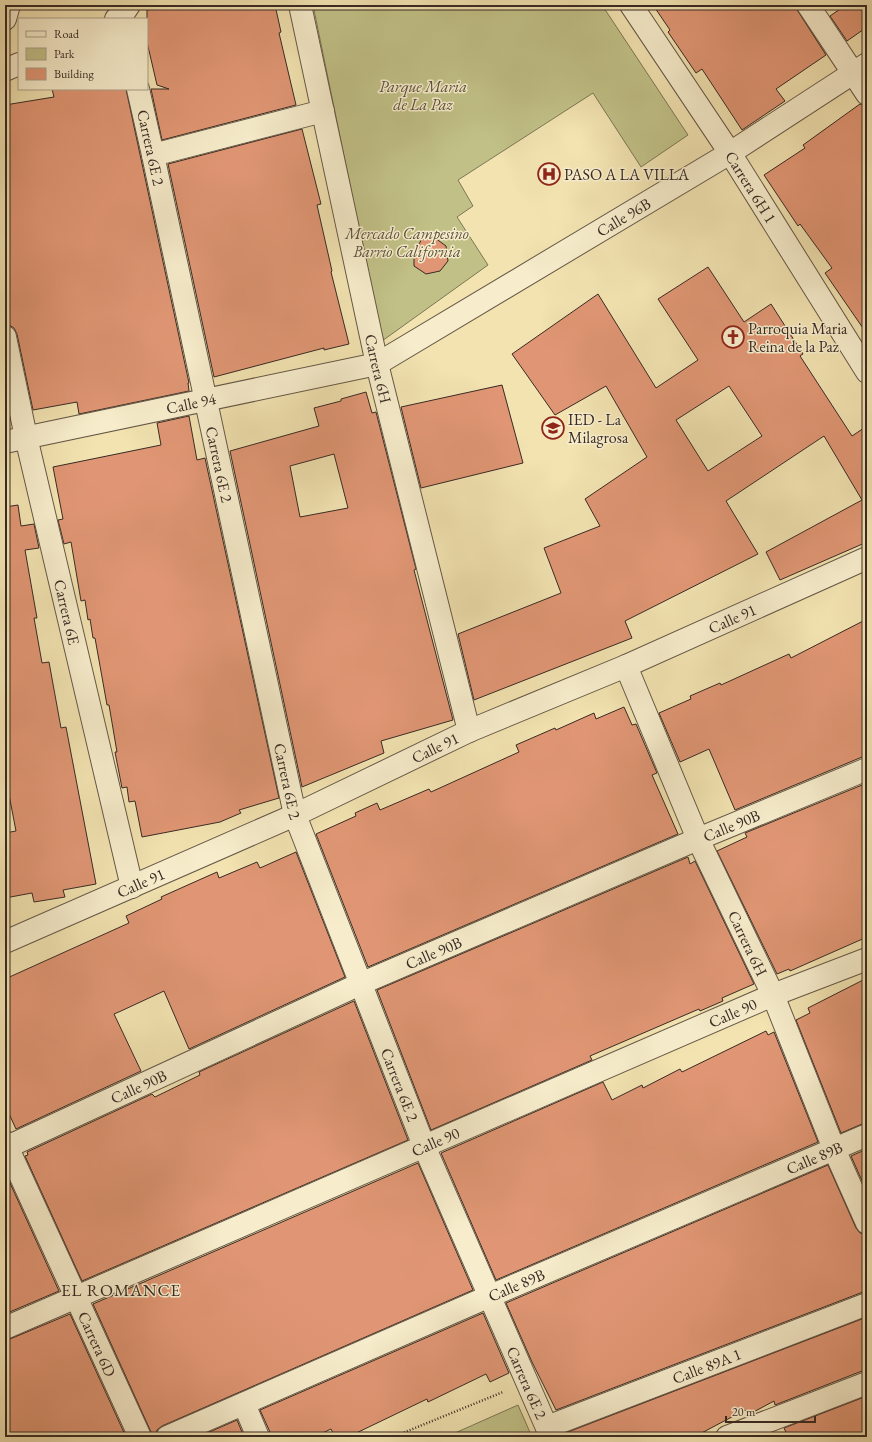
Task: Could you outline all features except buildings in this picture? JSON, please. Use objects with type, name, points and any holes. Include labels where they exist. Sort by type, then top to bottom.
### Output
[{"type":"street","points":[[5,19],[9,5]]},
{"type":"street","name":"Carrera 6H","points":[[300,5],[377,364],[469,730]]},
{"type":"street","name":"Carrera 6H 1","points":[[631,5],[730,153],[867,372]]},
{"type":"street","points":[[808,5],[860,69],[867,94]]},
{"type":"street","points":[[5,70],[18,64]]},
{"type":"street","name":"Calle 96B","points":[[377,364],[730,153],[860,69]]},
{"type":"street","name":"Carrera 6E 2","points":[[138,90],[295,815],[424,1146],[549,1432]]},
{"type":"street","points":[[153,155],[322,111]]},
{"type":"street","name":"Carrera 6E","points":[[5,336],[26,437],[132,887]]},
{"type":"street","name":"Calle 94","points":[[5,442],[377,364]]},
{"type":"street","name":"Calle 91","points":[[5,942],[295,815],[469,730],[626,666],[867,558]]},
{"type":"street","name":"Carrera 6H","points":[[626,666],[698,840],[772,994],[834,1148],[867,1223]]},
{"type":"street","name":"Calle 90B","points":[[6,1146],[360,984],[867,769]]},
{"type":"street","name":"Calle 90","points":[[5,1328],[772,994],[867,959]]},
{"type":"street","name":"Calle 89B","points":[[167,1437],[490,1296],[867,1135]]},
{"type":"street","name":"Carrera 6D","points":[[6,1146],[140,1437]]},
{"type":"street","name":"Calle 89A 1","points":[[549,1432],[867,1304]]},
{"type":"street","points":[[727,1437],[867,1383]]},
{"type":"street","points":[[244,1404],[258,1437]]},
{"type":"path","points":[[393,1437],[527,1382]]},
{"type":"green space","name":"Parque Maria de La Paz","points":[[313,5],[602,5],[688,135],[641,167],[593,93],[458,180],[473,206],[457,217],[488,265],[382,341]]},
{"type":"green space","points":[[518,1405],[532,1437],[446,1437]]},
{"type":"place","name":"PASO A LA VILLA","points":[[549,174]]},
{"type":"place","name":"Parroquia Maria Reina de la Paz","points":[[733,337]]},
{"type":"place","name":"IED - La Milagrosa","points":[[553,428]]},
{"type":"district","name":"EL ROMANCE","points":[[121,1290]]},
{"type":"park label","name":"Mercado Campesino Barrio California","points":[[407,242]]}]
